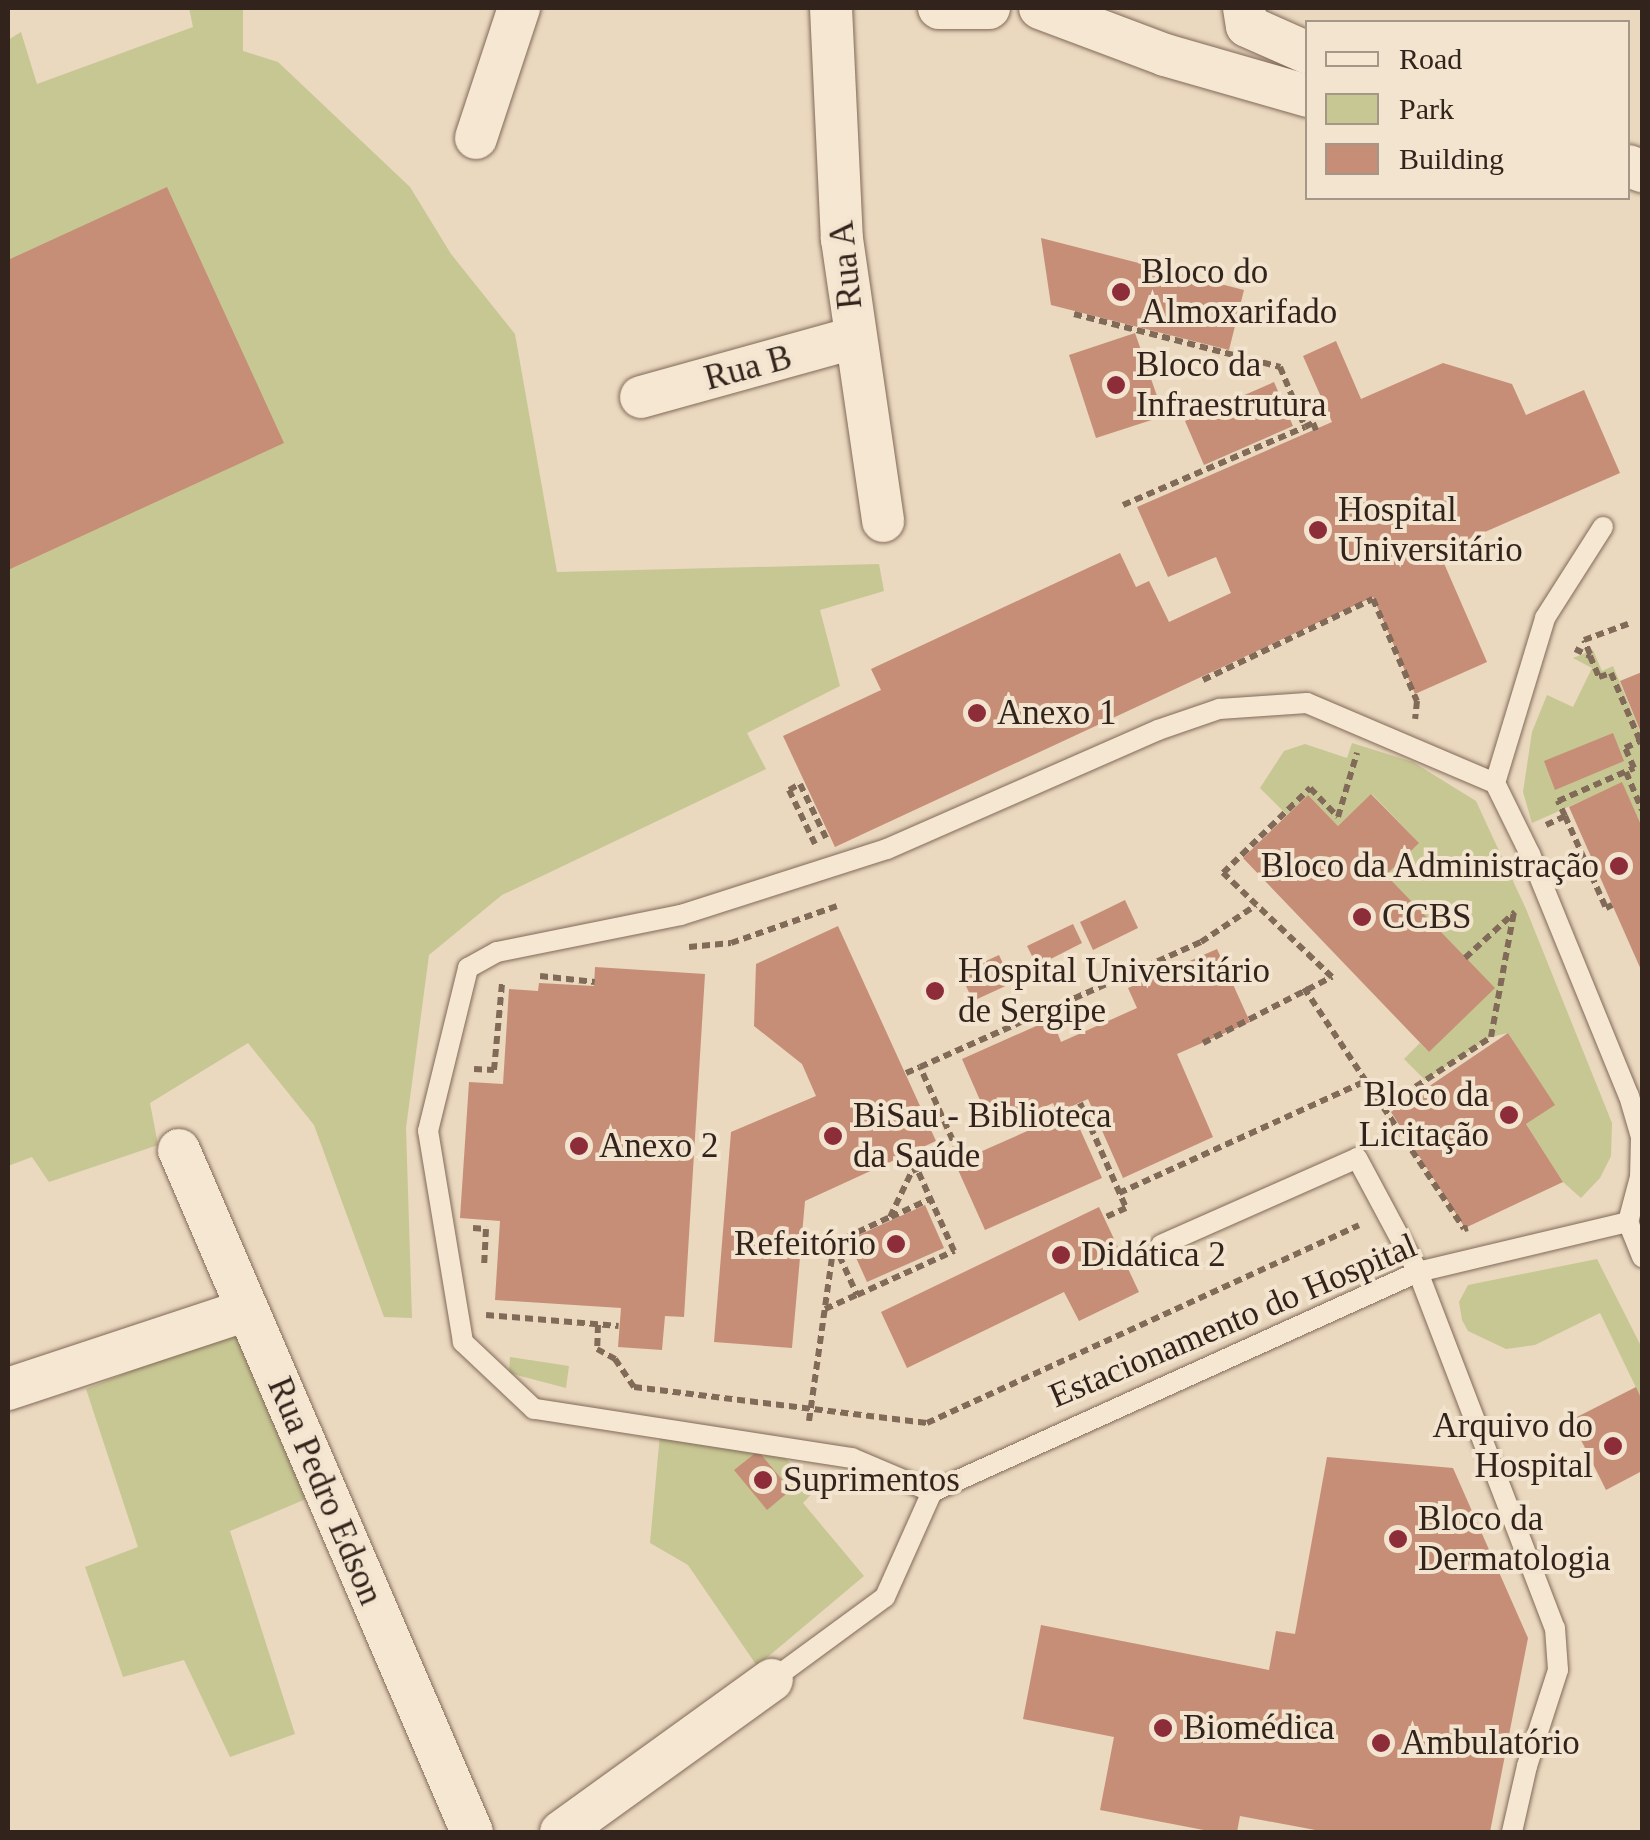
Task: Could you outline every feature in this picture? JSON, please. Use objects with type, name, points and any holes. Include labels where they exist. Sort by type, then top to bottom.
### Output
[{"type":"street","points":[[476,138],[519,8]]},
{"type":"street","name":"Rua A","points":[[831,8],[842,238],[883,521]]},
{"type":"street","points":[[939,8],[989,8]]},
{"type":"street","points":[[1040,8],[1084,27],[1305,95]]},
{"type":"street","points":[[1203,64],[1228,8]]},
{"type":"street","points":[[1244,8],[1247,26],[1305,51]]},
{"type":"street","name":"Rua B","points":[[641,397],[854,338]]},
{"type":"street","name":"Rua Pedro Edson","points":[[179,1150],[472,1832]]},
{"type":"street","points":[[8,1389],[248,1310]]},
{"type":"street","points":[[561,1832],[772,1680]]},
{"type":"lane","points":[[1496,783],[1545,618],[1602,527]]},
{"type":"lane","points":[[772,1680],[885,1597],[932,1492],[852,1458],[534,1409],[462,1342],[428,1131],[468,968],[496,952],[681,915],[887,849],[1158,730],[1219,709],[1307,703],[1496,783],[1522,836],[1629,1096],[1641,1137],[1640,1177],[1628,1222],[1642,1258]]},
{"type":"lane","points":[[1161,1245],[1357,1158],[1418,1272],[1555,1628],[1558,1670],[1527,1766],[1512,1832]]},
{"type":"lane","name":"Estacionamento do Hospital","points":[[932,1492],[1418,1272],[1628,1222]]},
{"type":"path","points":[[1074,314],[1280,367],[1304,426]]},
{"type":"path","points":[[1123,505],[1304,426],[1313,423],[1316,430]]},
{"type":"path","points":[[1378,611],[1417,701],[1413,725]]},
{"type":"path","points":[[1612,905],[1606,908],[1558,801],[1634,768],[1622,749],[1641,741],[1611,673],[1599,677],[1584,640],[1628,624]]},
{"type":"path","points":[[1575,650],[1590,656]]},
{"type":"path","points":[[1203,1043],[1332,977],[1223,873],[1310,788],[1338,816],[1364,728]]},
{"type":"path","points":[[1626,772],[1642,810]]},
{"type":"path","points":[[822,859],[789,790],[800,784],[834,853]]},
{"type":"path","points":[[1522,836],[1565,816]]},
{"type":"path","points":[[1466,958],[1514,912],[1549,900]]},
{"type":"path","points":[[906,1074],[1201,942],[1256,905]]},
{"type":"path","points":[[1383,1108],[1491,1037],[1514,912]]},
{"type":"path","points":[[460,1068],[494,1070],[503,973]]},
{"type":"path","points":[[522,975],[595,982]]},
{"type":"path","points":[[1304,988],[1464,1229],[1482,1226]]},
{"type":"path","points":[[890,1217],[917,1169],[958,1152],[920,1068]]},
{"type":"path","points":[[1118,1193],[1366,1082]]},
{"type":"path","points":[[1080,1103],[1126,1208],[1104,1218]]},
{"type":"path","points":[[824,1309],[954,1251],[917,1169]]},
{"type":"path","points":[[834,1243],[930,1199]]},
{"type":"path","points":[[598,1326],[597,1349],[615,1359],[634,1387],[928,1423],[1360,1225]]},
{"type":"path","points":[[469,1228],[486,1229],[483,1281]]},
{"type":"path","points":[[805,1451],[834,1243]]},
{"type":"path","points":[[834,1243],[857,1294]]},
{"type":"path","points":[[482,1298],[480,1315],[620,1326]]},
{"type":"green space","points":[[189,8],[243,8],[243,51],[278,62],[410,187],[451,254],[515,334],[557,572],[879,564],[884,591],[820,610],[840,686],[747,733],[766,769],[502,895],[429,955],[406,1128],[412,1318],[384,1317],[314,1125],[248,1043],[150,1103],[158,1145],[49,1182],[32,1157],[8,1166],[8,40],[21,32],[37,84],[193,27]]},
{"type":"green space","points":[[1593,650],[1602,671],[1613,666],[1642,736],[1642,827],[1622,783],[1532,823],[1523,792],[1532,732],[1547,695],[1573,707],[1592,668],[1573,658]]},
{"type":"green space","points":[[1352,743],[1413,762],[1476,801],[1526,909],[1612,1123],[1611,1156],[1600,1178],[1581,1198],[1563,1182],[1526,1124],[1554,1105],[1508,1033],[1491,1037],[1425,1080],[1404,1059],[1420,1043],[1429,1052],[1386,875],[1418,842],[1372,794],[1338,826],[1308,795],[1287,815],[1260,788],[1284,751],[1305,744],[1347,758]]},
{"type":"green space","points":[[1597,1259],[1642,1348],[1642,1400],[1600,1313],[1535,1345],[1506,1349],[1468,1331],[1462,1320],[1459,1302],[1468,1285]]},
{"type":"green space","points":[[237,1329],[306,1499],[230,1531],[295,1734],[230,1757],[184,1660],[123,1677],[85,1567],[138,1547],[86,1389]]},
{"type":"green space","points":[[510,1357],[569,1366],[566,1388],[509,1373]]},
{"type":"green space","points":[[660,1434],[779,1453],[818,1487],[803,1503],[864,1576],[757,1666],[688,1565],[650,1543]]},
{"type":"building","points":[[167,187],[284,443],[8,570],[8,260]]},
{"type":"building","name":"Bloco do Almoxarifado","points":[[1041,238],[1244,290],[1229,350],[1051,305]]},
{"type":"building","name":"Bloco da Infraestrutura","points":[[1135,333],[1164,416],[1096,438],[1069,355]]},
{"type":"building","points":[[1336,341],[1361,399],[1443,363],[1512,384],[1526,415],[1584,390],[1620,473],[1439,552],[1487,662],[1415,694],[1373,597],[835,847],[783,736],[881,690],[871,669],[1120,553],[1136,587],[1149,581],[1169,622],[1231,593],[1216,557],[1168,577],[1137,507],[1332,422],[1303,356]]},
{"type":"building","points":[[1274,382],[1293,426],[1204,465],[1185,421]]},
{"type":"building","points":[[1642,672],[1642,735],[1620,681]]},
{"type":"building","points":[[1613,733],[1624,761],[1555,790],[1544,761]]},
{"type":"building","name":"Bloco da Administração","points":[[1622,782],[1642,827],[1642,972],[1569,807]]},
{"type":"building","name":"CCBS","points":[[1371,794],[1419,843],[1386,875],[1495,988],[1429,1052],[1243,858],[1308,795],[1338,826]]},
{"type":"building","points":[[1125,900],[1138,928],[1093,950],[1080,922]]},
{"type":"building","points":[[1073,924],[1082,943],[1037,966],[1027,946]]},
{"type":"building","name":"BiSau - Biblioteca da Saúde","points":[[838,926],[936,1141],[805,1201],[792,1348],[714,1342],[731,1132],[816,1096],[802,1064],[754,1026],[756,964]]},
{"type":"building","points":[[1217,949],[1250,1022],[1177,1054],[1213,1137],[1123,1178],[1088,1099],[1070,1107],[1102,1178],[985,1230],[955,1163],[1059,1117],[1053,1103],[993,1130],[962,1059],[1052,1019],[1061,1042],[1137,1008],[1128,988]]},
{"type":"building","points":[[999,955],[1012,983],[973,1001],[960,973]]},
{"type":"building","name":"Anexo 2","points":[[595,967],[705,974],[684,1317],[665,1316],[662,1350],[618,1347],[621,1308],[495,1300],[500,1221],[460,1218],[469,1082],[503,1084],[509,989],[538,991],[539,983],[594,986]]},
{"type":"building","points":[[1508,1033],[1555,1105],[1526,1124],[1563,1182],[1465,1228],[1391,1112]]},
{"type":"building","name":"Refeitório","points":[[925,1205],[944,1248],[867,1282],[848,1240]]},
{"type":"building","name":"Didática 2","points":[[1099,1207],[1139,1292],[1079,1321],[1064,1292],[907,1368],[881,1312]]},
{"type":"building","name":"Arquivo do Hospital","points":[[1636,1387],[1642,1400],[1642,1471],[1606,1490],[1571,1420]]},
{"type":"building","name":"Suprimentos","points":[[758,1451],[791,1490],[767,1510],[734,1470]]},
{"type":"building","points":[[1327,1457],[1453,1468],[1528,1638],[1490,1832],[1326,1832],[1240,1816],[1237,1832],[1214,1832],[1100,1810],[1114,1737],[1023,1719],[1041,1625],[1269,1670],[1276,1631],[1295,1634]]},
{"type":"place","name":"Bloco do Almoxarifado","points":[[1121,292]]},
{"type":"place","name":"Bloco da Infraestrutura","points":[[1116,385]]},
{"type":"place","name":"Hospital Universitário","points":[[1318,530]]},
{"type":"place","name":"Anexo 1","points":[[977,713]]},
{"type":"place","name":"Bloco da Administração","points":[[1619,866]]},
{"type":"place","name":"CCBS","points":[[1362,917]]},
{"type":"place","name":"Hospital Universitário de Sergipe","points":[[935,991]]},
{"type":"place","name":"Bloco da Licitação","points":[[1509,1115]]},
{"type":"place","name":"BiSau - Biblioteca da Saúde","points":[[833,1136]]},
{"type":"place","name":"Anexo 2","points":[[579,1146]]},
{"type":"place","name":"Refeitório","points":[[896,1244]]},
{"type":"place","name":"Didática 2","points":[[1061,1255]]},
{"type":"place","name":"Arquivo do Hospital","points":[[1613,1446]]},
{"type":"place","name":"Suprimentos","points":[[763,1480]]},
{"type":"place","name":"Bloco da Dermatologia","points":[[1398,1539]]},
{"type":"place","name":"Biomédica","points":[[1163,1728]]},
{"type":"place","name":"Ambulatório","points":[[1381,1743]]}]
